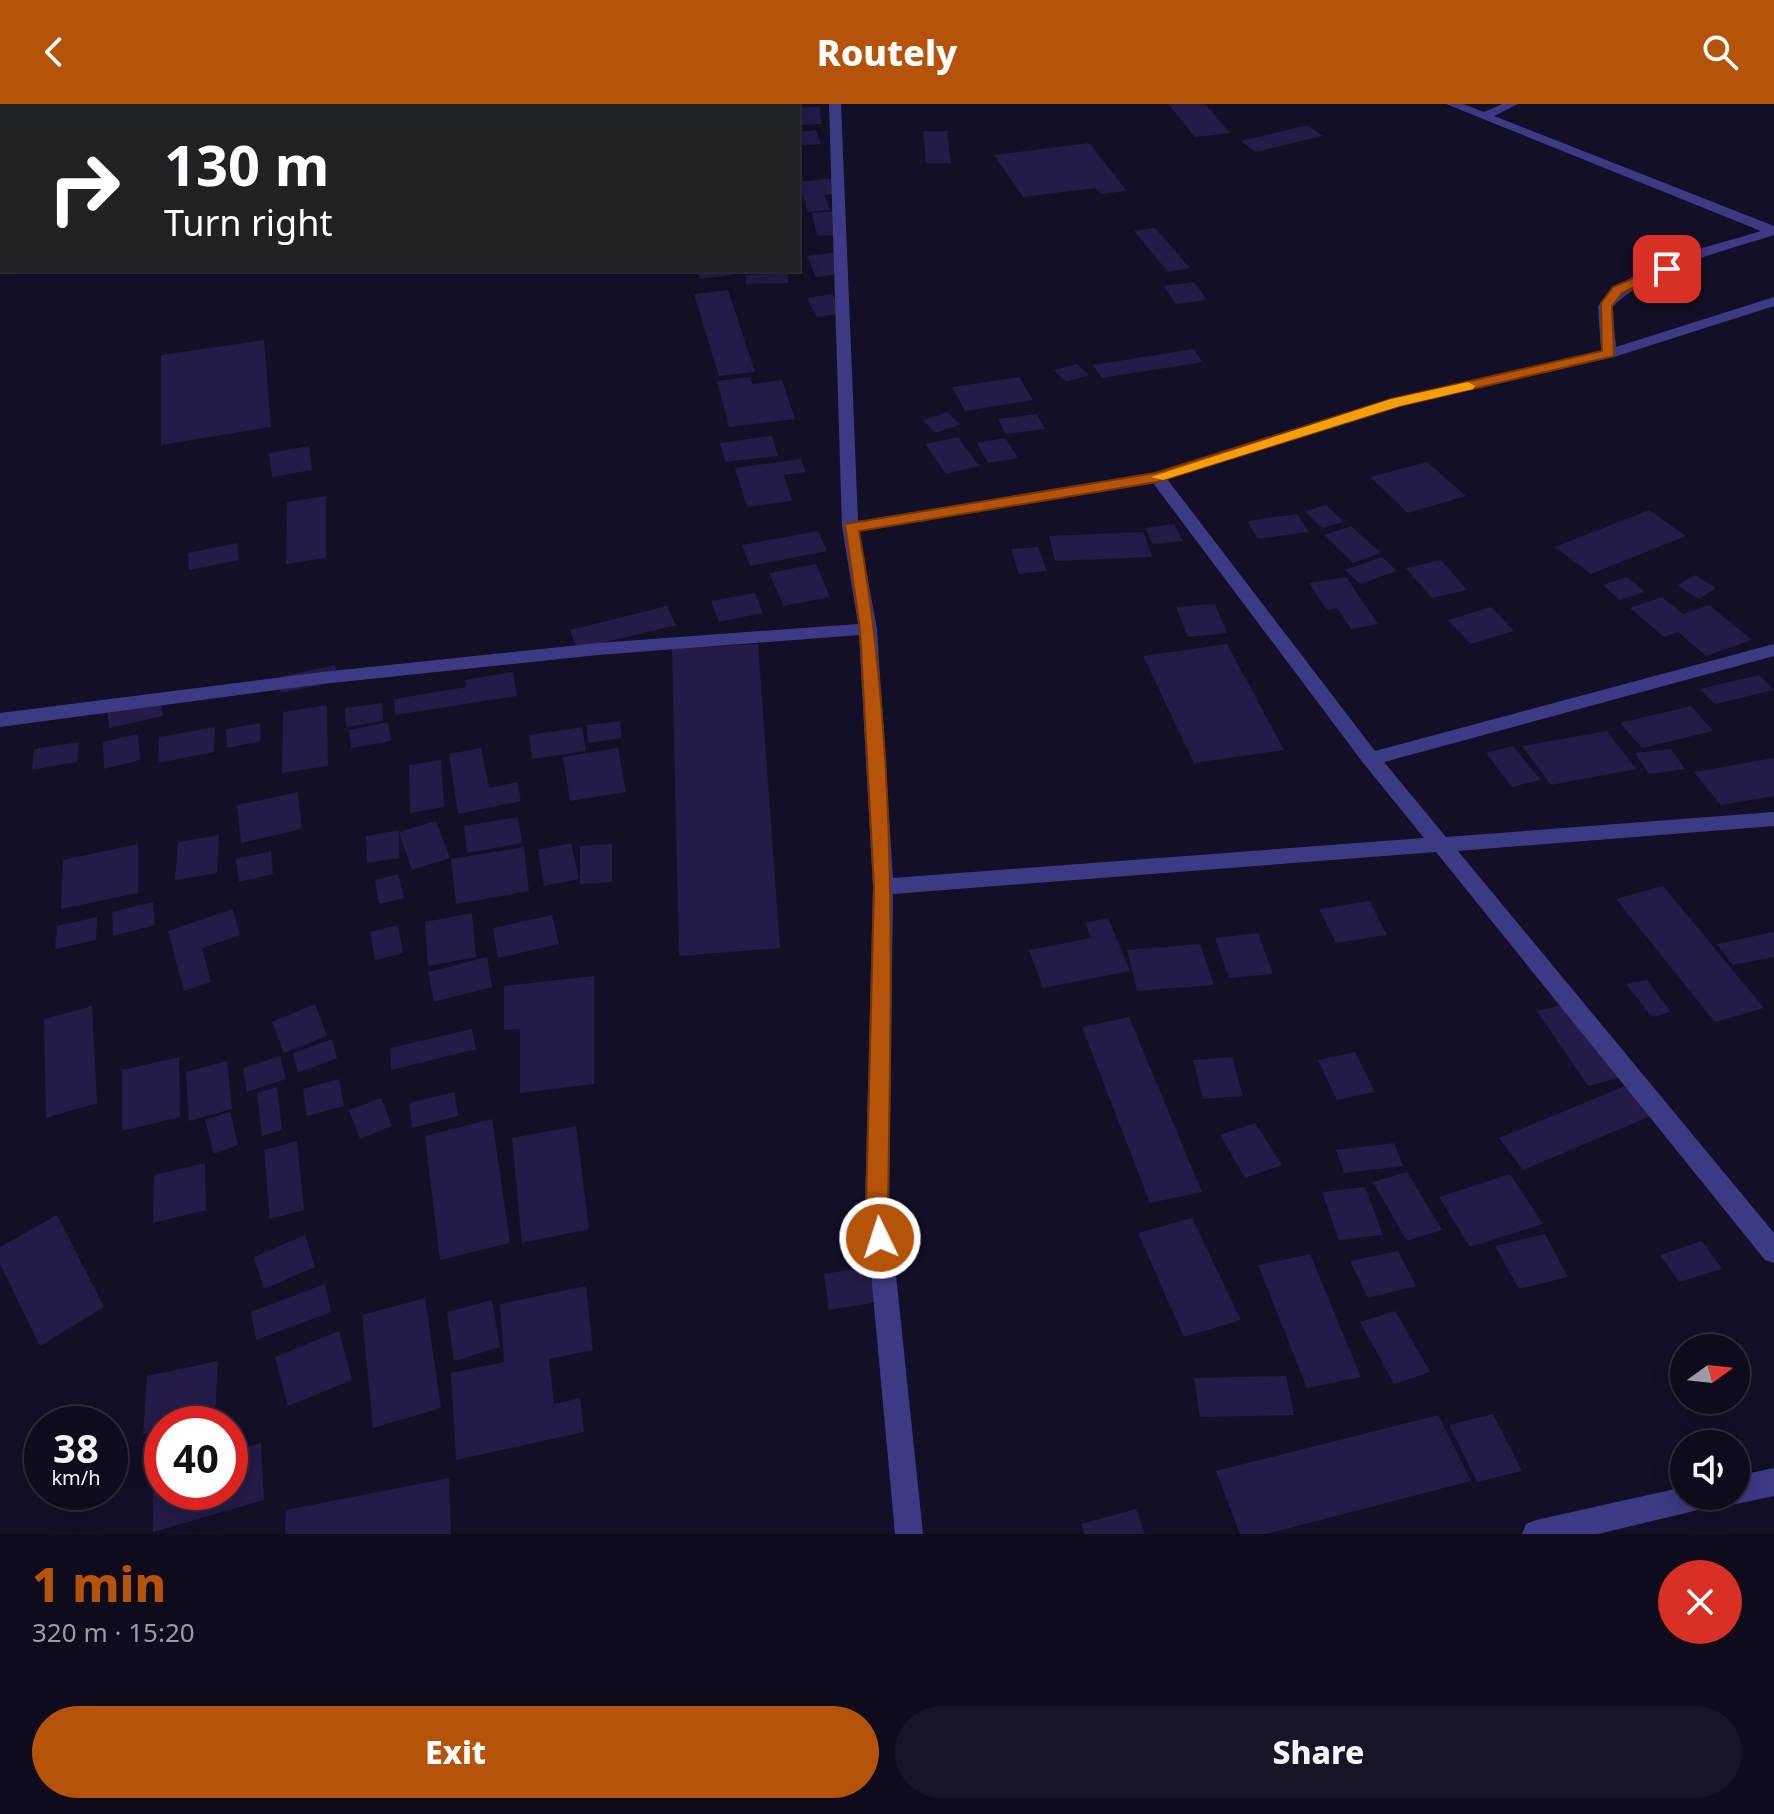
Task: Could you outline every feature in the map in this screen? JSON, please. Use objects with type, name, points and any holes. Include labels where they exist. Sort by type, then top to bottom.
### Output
[{"type":"street","points":[[835,104],[850,527],[868,629],[883,887],[877,1208],[909,1534]]},
{"type":"street","points":[[1452,104],[1774,231]]},
{"type":"street","points":[[1483,117],[1512,104]]},
{"type":"street","points":[[1609,354],[1605,306],[1617,290],[1640,278],[1774,231]]},
{"type":"street","points":[[850,527],[1157,477],[1396,402],[1609,354],[1774,301]]},
{"type":"street","points":[[1157,477],[1371,759],[1774,1252]]},
{"type":"street","points":[[0,720],[322,678],[583,651],[868,629]]},
{"type":"street","points":[[1371,759],[1774,650]]},
{"type":"street","points":[[883,887],[1774,819]]},
{"type":"street","points":[[1750,1487],[1774,1482]]},
{"type":"street","points":[[1536,1534],[1670,1504]]},
{"type":"building","points":[[1168,104],[1205,104],[1230,133],[1195,137]]},
{"type":"building","points":[[819,107],[822,124],[800,125],[800,108]]},
{"type":"building","points":[[1307,125],[1323,136],[1255,152],[1241,141]]},
{"type":"building","points":[[816,130],[821,144],[800,146],[800,132]]},
{"type":"building","points":[[923,131],[947,131],[951,163],[926,163]]},
{"type":"building","points":[[1089,143],[1127,191],[1101,194],[1096,188],[1023,197],[994,155]]},
{"type":"building","points":[[834,178],[840,193],[824,195],[830,210],[808,212],[800,182]]},
{"type":"building","points":[[838,211],[844,234],[817,236],[812,213]]},
{"type":"building","points":[[1155,228],[1190,268],[1168,272],[1134,231]]},
{"type":"building","points":[[839,252],[848,273],[816,277],[807,256]]},
{"type":"building","points":[[697,272],[731,272],[732,275],[700,279]]},
{"type":"building","points":[[788,274],[788,283],[746,284],[746,275]]},
{"type":"building","points":[[1194,282],[1207,300],[1176,304],[1164,286]]},
{"type":"building","points":[[728,290],[755,372],[719,376],[694,294]]},
{"type":"building","points":[[832,294],[843,313],[817,317],[807,298]]},
{"type":"building","points":[[264,340],[271,427],[161,445],[161,355]]},
{"type":"building","points":[[1193,349],[1203,362],[1102,378],[1093,365]]},
{"type":"building","points":[[1077,364],[1089,375],[1066,382],[1054,370]]},
{"type":"building","points":[[750,377],[752,384],[782,380],[795,419],[729,427],[717,381]]},
{"type":"building","points":[[1019,377],[1033,400],[965,411],[952,387]]},
{"type":"building","points":[[948,412],[960,425],[935,433],[923,420]]},
{"type":"building","points":[[1037,414],[1045,429],[1006,434],[998,419]]},
{"type":"building","points":[[772,436],[778,456],[725,462],[720,443]]},
{"type":"building","points":[[958,437],[979,466],[946,474],[925,444]]},
{"type":"building","points":[[1005,438],[1018,458],[988,463],[977,443]]},
{"type":"building","points":[[309,446],[312,470],[272,477],[269,453]]},
{"type":"building","points":[[801,459],[806,472],[784,475],[792,501],[747,507],[735,468]]},
{"type":"building","points":[[1427,462],[1466,496],[1408,513],[1370,477]]},
{"type":"building","points":[[326,496],[326,558],[286,564],[287,502]]},
{"type":"building","points":[[1326,505],[1344,522],[1322,528],[1305,511]]},
{"type":"building","points":[[1649,510],[1686,536],[1591,574],[1555,547]]},
{"type":"building","points":[[1297,514],[1309,532],[1258,539],[1247,521]]},
{"type":"building","points":[[1174,524],[1183,541],[1153,544],[1145,528]]},
{"type":"building","points":[[1351,526],[1381,553],[1353,563],[1324,535]]},
{"type":"building","points":[[818,531],[827,551],[750,566],[742,545]]},
{"type":"building","points":[[1144,532],[1152,557],[1055,561],[1049,536]]},
{"type":"building","points":[[237,543],[239,560],[189,570],[188,553]]},
{"type":"building","points":[[1038,547],[1047,571],[1019,574],[1011,549]]},
{"type":"building","points":[[1382,557],[1397,571],[1360,584],[1345,570]]},
{"type":"building","points":[[1441,560],[1467,590],[1432,598],[1406,568]]},
{"type":"building","points":[[816,564],[830,597],[784,606],[769,573]]},
{"type":"building","points":[[1695,575],[1716,588],[1699,599],[1677,585]]},
{"type":"building","points":[[1346,577],[1378,624],[1351,629],[1337,608],[1327,610],[1309,583]]},
{"type":"building","points":[[1627,577],[1645,592],[1620,600],[1603,585]]},
{"type":"building","points":[[755,593],[763,613],[719,622],[711,601]]},
{"type":"building","points":[[1662,597],[1683,614],[1709,605],[1752,640],[1706,656],[1678,632],[1664,637],[1630,608]]},
{"type":"building","points":[[1215,604],[1227,633],[1188,637],[1176,607]]},
{"type":"building","points":[[667,606],[676,625],[577,649],[570,630]]},
{"type":"building","points":[[1491,607],[1514,631],[1471,644],[1448,620]]},
{"type":"building","points":[[758,644],[780,948],[679,956],[672,649]]},
{"type":"building","points":[[1227,644],[1284,750],[1194,763],[1143,656]]},
{"type":"building","points":[[335,665],[338,681],[281,693],[279,677]]},
{"type":"building","points":[[513,672],[517,696],[395,715],[394,699],[466,687],[465,680]]},
{"type":"building","points":[[1759,675],[1774,690],[1715,704],[1700,689]]},
{"type":"building","points":[[161,698],[163,716],[109,728],[107,711]]},
{"type":"building","points":[[382,703],[383,721],[346,727],[345,708]]},
{"type":"building","points":[[327,705],[328,766],[282,773],[283,712]]},
{"type":"building","points":[[1691,706],[1713,731],[1642,748],[1620,723]]},
{"type":"building","points":[[620,721],[622,738],[588,743],[587,725]]},
{"type":"building","points":[[388,722],[391,741],[351,748],[349,730]]},
{"type":"building","points":[[260,723],[261,741],[227,748],[226,729]]},
{"type":"building","points":[[215,727],[214,752],[158,763],[159,737]]},
{"type":"building","points":[[582,727],[586,751],[532,759],[529,735]]},
{"type":"building","points":[[1607,731],[1636,769],[1551,785],[1522,746]]},
{"type":"building","points":[[138,734],[140,760],[104,769],[103,742]]},
{"type":"building","points":[[79,742],[77,762],[32,770],[34,749]]},
{"type":"building","points":[[1513,746],[1541,780],[1512,787],[1486,753]]},
{"type":"building","points":[[481,748],[489,788],[517,782],[521,801],[458,814],[449,754]]},
{"type":"building","points":[[618,748],[626,792],[570,801],[563,757]]},
{"type":"building","points":[[1671,749],[1685,769],[1649,774],[1635,753]]},
{"type":"building","points":[[1774,758],[1774,796],[1721,805],[1694,772]]},
{"type":"building","points":[[441,760],[444,807],[410,813],[409,765]]},
{"type":"building","points":[[298,792],[302,829],[241,843],[237,805]]},
{"type":"building","points":[[518,817],[522,843],[467,853],[464,826]]},
{"type":"building","points":[[436,821],[450,858],[412,870],[399,832]]},
{"type":"building","points":[[399,830],[399,858],[367,863],[366,836]]},
{"type":"building","points":[[219,835],[217,873],[175,880],[178,842]]},
{"type":"building","points":[[571,843],[579,879],[544,886],[538,850]]},
{"type":"building","points":[[138,844],[138,893],[61,909],[63,860]]},
{"type":"building","points":[[612,844],[612,882],[580,884],[580,846]]},
{"type":"building","points":[[524,847],[529,891],[456,904],[451,859]]},
{"type":"building","points":[[271,851],[273,874],[239,882],[236,859]]},
{"type":"building","points":[[398,874],[404,898],[379,904],[375,880]]},
{"type":"building","points":[[1663,886],[1764,1008],[1715,1022],[1616,899]]},
{"type":"building","points":[[1369,901],[1387,935],[1336,943],[1319,909]]},
{"type":"building","points":[[153,902],[155,925],[113,936],[112,912]]},
{"type":"building","points":[[233,909],[240,935],[202,948],[211,982],[184,991],[168,931]]},
{"type":"building","points":[[472,913],[476,957],[428,966],[425,922]]},
{"type":"building","points":[[552,915],[559,944],[498,958],[493,928]]},
{"type":"building","points":[[97,917],[96,940],[55,949],[57,926]]},
{"type":"building","points":[[1108,918],[1130,971],[1043,988],[1029,950],[1091,938],[1085,923]]},
{"type":"building","points":[[398,925],[403,953],[375,960],[370,932]]},
{"type":"building","points":[[1774,932],[1774,957],[1733,965],[1717,944]]},
{"type":"building","points":[[1258,933],[1273,974],[1229,978],[1215,938]]},
{"type":"building","points":[[1200,944],[1214,985],[1137,991],[1127,950]]},
{"type":"building","points":[[487,957],[492,987],[434,1002],[428,972]]},
{"type":"building","points":[[594,976],[594,1084],[520,1093],[520,1029],[504,1030],[504,986]]},
{"type":"building","points":[[1647,980],[1671,1012],[1652,1017],[1626,984]]},
{"type":"building","points":[[1573,1002],[1626,1076],[1588,1086],[1537,1011]]},
{"type":"building","points":[[315,1004],[327,1036],[284,1053],[272,1022]]},
{"type":"building","points":[[92,1006],[97,1103],[46,1118],[44,1019]]},
{"type":"building","points":[[1129,1017],[1202,1192],[1150,1203],[1082,1027]]},
{"type":"building","points":[[472,1029],[476,1049],[391,1070],[390,1048]]},
{"type":"building","points":[[332,1039],[337,1058],[298,1073],[293,1053]]},
{"type":"building","points":[[1355,1052],[1375,1092],[1337,1100],[1318,1060]]},
{"type":"building","points":[[280,1056],[286,1079],[247,1092],[243,1068]]},
{"type":"building","points":[[179,1057],[180,1117],[122,1131],[122,1070]]},
{"type":"building","points":[[1232,1057],[1243,1096],[1203,1099],[1193,1060]]},
{"type":"building","points":[[227,1061],[232,1109],[189,1121],[186,1072]]},
{"type":"building","points":[[339,1079],[344,1106],[307,1116],[303,1089]]},
{"type":"building","points":[[1625,1086],[1651,1116],[1523,1170],[1499,1138]]},
{"type":"building","points":[[277,1087],[282,1130],[262,1136],[257,1093]]},
{"type":"building","points":[[454,1092],[458,1116],[412,1128],[409,1103]]},
{"type":"building","points":[[381,1098],[392,1126],[360,1139],[349,1110]]},
{"type":"building","points":[[230,1112],[238,1145],[214,1154],[205,1120]]},
{"type":"building","points":[[492,1119],[510,1243],[440,1260],[425,1136]]},
{"type":"building","points":[[1255,1123],[1282,1165],[1245,1178],[1220,1135]]},
{"type":"building","points":[[576,1126],[589,1229],[522,1243],[512,1138]]},
{"type":"building","points":[[297,1141],[304,1210],[270,1219],[264,1150]]},
{"type":"building","points":[[1394,1143],[1403,1166],[1344,1173],[1336,1150]]},
{"type":"building","points":[[205,1163],[206,1210],[153,1223],[154,1175]]},
{"type":"building","points":[[1407,1172],[1442,1230],[1407,1241],[1373,1182]]},
{"type":"building","points":[[1510,1174],[1543,1224],[1470,1247],[1439,1197]]},
{"type":"building","points":[[1365,1187],[1383,1235],[1339,1240],[1322,1192]]},
{"type":"building","points":[[57,1215],[104,1307],[40,1346],[0,1264],[0,1247]]},
{"type":"building","points":[[1192,1218],[1241,1320],[1184,1337],[1138,1233]]},
{"type":"building","points":[[1545,1234],[1568,1277],[1519,1289],[1495,1246]]},
{"type":"building","points":[[305,1235],[315,1267],[264,1289],[254,1257]]},
{"type":"building","points":[[1702,1241],[1722,1269],[1679,1282],[1660,1255]]},
{"type":"building","points":[[1398,1251],[1416,1286],[1368,1298],[1350,1261]]},
{"type":"building","points":[[1310,1254],[1361,1377],[1307,1388],[1258,1265]]},
{"type":"building","points":[[872,1266],[879,1302],[829,1310],[824,1274]]},
{"type":"building","points":[[325,1284],[331,1312],[256,1340],[251,1312]]},
{"type":"building","points":[[586,1286],[593,1350],[549,1359],[554,1404],[580,1398],[584,1432],[456,1460],[451,1373],[504,1362],[500,1304]]},
{"type":"building","points":[[425,1298],[441,1408],[373,1428],[362,1315]]},
{"type":"building","points":[[492,1300],[500,1347],[454,1361],[447,1312]]},
{"type":"building","points":[[1395,1311],[1430,1372],[1394,1384],[1360,1322]]},
{"type":"building","points":[[339,1331],[352,1380],[288,1406],[275,1357]]},
{"type":"building","points":[[218,1361],[216,1406],[145,1406],[147,1376]]},
{"type":"building","points":[[1286,1376],[1294,1415],[1200,1417],[1194,1378]]},
{"type":"building","points":[[1493,1414],[1522,1471],[1477,1482],[1449,1425]]},
{"type":"building","points":[[1438,1415],[1471,1481],[1266,1534],[1240,1534],[1216,1471]]},
{"type":"building","points":[[261,1443],[264,1500],[248,1505],[248,1447]]},
{"type":"building","points":[[449,1478],[451,1534],[285,1534],[286,1510]]},
{"type":"building","points":[[1136,1509],[1145,1534],[1084,1534],[1081,1524]]},
{"type":"building","points":[[153,1510],[229,1510],[153,1532]]},
{"type":"slow traffic","points":[[1158,477],[1396,402],[1468,386]]},
{"type":"route","points":[[880,1238],[877,1208],[883,887],[868,629],[850,527],[1157,477],[1396,402],[1609,354],[1605,306],[1617,290],[1667,269]]}]
